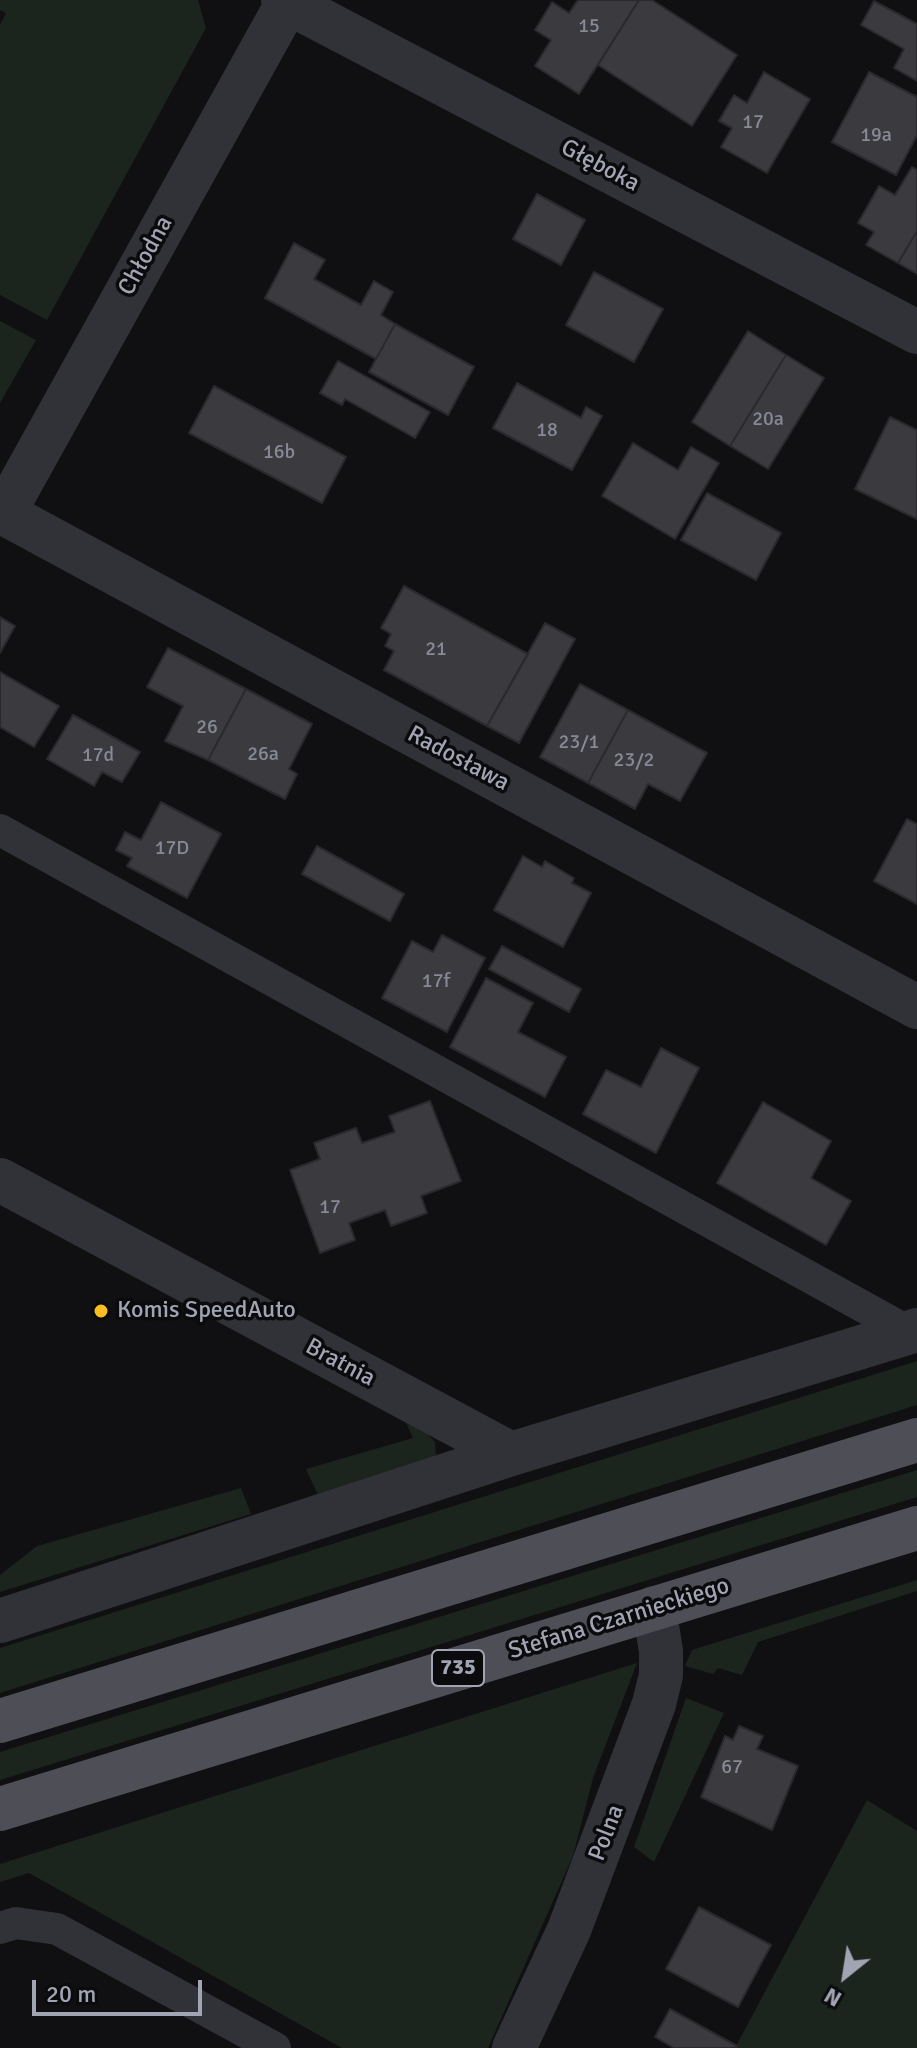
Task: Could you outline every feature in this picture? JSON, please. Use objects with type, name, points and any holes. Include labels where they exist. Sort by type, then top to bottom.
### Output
[{"type":"main road","points":[[0,1721],[917,1440]]},
{"type":"main road","name":"Stefana Czarnieckiego","points":[[0,1809],[917,1528]]},
{"type":"street","name":"Głęboka","points":[[287,1],[917,332]]},
{"type":"street","name":"Chłodna","points":[[2,512],[287,1]]},
{"type":"street","name":"Radosława","points":[[2,512],[917,1007]]},
{"type":"street","name":"Bratnia","points":[[0,1180],[511,1454]]},
{"type":"street","points":[[0,1621],[914,1326]]},
{"type":"street","name":"Polna","points":[[514,2048],[569,1930],[654,1704],[661,1675],[661,1651],[654,1608]]},
{"type":"lane","points":[[0,830],[914,1326]]},
{"type":"lane","points":[[0,1928],[16,1923],[57,1929],[275,2048]]},
{"type":"shaded area","points":[[0,0],[198,0],[206,28],[47,320],[0,295],[0,25],[6,13],[0,10]]},
{"type":"shaded area","points":[[0,321],[36,340],[0,403]]},
{"type":"shaded area","points":[[917,1361],[917,1405],[0,1693],[0,1648]]},
{"type":"shaded area","points":[[410,1416],[435,1442],[436,1456],[318,1495],[306,1469],[413,1438],[405,1420]]},
{"type":"shaded area","points":[[917,1470],[917,1497],[0,1780],[0,1752]]},
{"type":"shaded area","points":[[241,1488],[251,1514],[0,1592],[0,1575],[37,1546]]},
{"type":"shaded area","points":[[917,1580],[917,1591],[758,1642],[742,1675],[718,1668],[713,1674],[685,1666],[692,1650]]},
{"type":"shaded area","points":[[637,1663],[593,1778],[573,1856],[488,2048],[342,2048],[29,1873],[0,1882],[0,1864]]},
{"type":"shaded area","points":[[686,1698],[724,1713],[654,1862],[634,1847]]},
{"type":"shaded area","points":[[867,1800],[917,1831],[917,2048],[735,2048]]},
{"type":"building","points":[[578,0],[639,0],[579,94],[535,66],[551,40],[535,30],[552,2],[569,13]]},
{"type":"building","points":[[639,0],[652,0],[737,55],[692,126],[598,65]]},
{"type":"building","points":[[874,1],[917,24],[917,81],[894,68],[904,49],[861,25]]},
{"type":"building","points":[[764,72],[810,99],[767,173],[721,147],[732,128],[719,121],[734,95],[747,103]]},
{"type":"building","points":[[869,72],[917,97],[917,135],[896,175],[832,142]]},
{"type":"building","points":[[912,167],[917,170],[917,231],[898,263],[866,245],[874,232],[858,223],[879,186],[895,195]]},
{"type":"building","points":[[537,194],[585,220],[561,265],[513,239]]},
{"type":"building","points":[[917,231],[917,274],[898,263]]},
{"type":"building","points":[[294,243],[325,260],[314,279],[361,305],[374,281],[393,292],[381,315],[395,324],[376,359],[265,298]]},
{"type":"building","points":[[594,272],[663,309],[634,362],[566,325]]},
{"type":"building","points":[[395,324],[474,367],[448,415],[369,372]]},
{"type":"building","points":[[748,331],[786,355],[730,446],[692,422]]},
{"type":"building","points":[[786,355],[824,378],[768,469],[730,446]]},
{"type":"building","points":[[338,361],[430,412],[415,438],[345,399],[342,405],[320,393]]},
{"type":"building","points":[[517,383],[581,418],[586,407],[602,416],[572,470],[493,428]]},
{"type":"building","points":[[214,386],[346,457],[322,503],[189,433]]},
{"type":"building","points":[[890,417],[917,430],[917,519],[855,489]]},
{"type":"building","points":[[633,443],[678,470],[691,447],[719,463],[675,539],[602,496]]},
{"type":"building","points":[[707,493],[781,533],[756,580],[681,540]]},
{"type":"building","points":[[404,586],[528,654],[487,726],[384,670],[394,651],[385,646],[391,634],[381,628]]},
{"type":"building","points":[[0,617],[15,626],[0,653]]},
{"type":"building","points":[[545,623],[575,639],[519,743],[487,726]]},
{"type":"building","points":[[168,648],[246,689],[208,760],[165,741],[183,706],[147,687]]},
{"type":"building","points":[[0,672],[59,706],[34,747],[0,727]]},
{"type":"building","points":[[580,684],[628,710],[588,783],[540,757]]},
{"type":"building","points":[[246,689],[312,724],[289,769],[297,774],[285,799],[208,760]]},
{"type":"building","points":[[628,710],[707,753],[680,801],[648,784],[635,809],[588,783]]},
{"type":"building","points":[[73,715],[140,752],[122,782],[102,772],[94,786],[47,759]]},
{"type":"building","points":[[161,802],[221,834],[187,898],[127,866],[132,858],[116,850],[125,832],[141,840]]},
{"type":"building","points":[[907,819],[917,824],[917,904],[874,881]]},
{"type":"building","points":[[317,846],[404,894],[390,921],[302,874]]},
{"type":"building","points":[[523,856],[542,867],[545,861],[574,878],[572,883],[591,893],[563,947],[494,910]]},
{"type":"building","points":[[442,935],[485,958],[447,1032],[382,998],[412,941],[433,952]]},
{"type":"building","points":[[502,946],[581,989],[569,1012],[489,969]]},
{"type":"building","points":[[486,978],[533,1003],[518,1032],[566,1057],[545,1097],[450,1047]]},
{"type":"building","points":[[661,1048],[699,1068],[656,1153],[583,1114],[606,1070],[641,1087]]},
{"type":"building","points":[[430,1101],[461,1181],[421,1196],[427,1213],[391,1226],[385,1210],[349,1223],[355,1240],[320,1253],[290,1170],[320,1159],[314,1143],[356,1128],[362,1143],[395,1132],[389,1116]]},
{"type":"building","points":[[763,1102],[831,1141],[811,1178],[851,1201],[826,1245],[717,1183]]},
{"type":"building","points":[[739,1726],[763,1736],[757,1749],[798,1766],[772,1830],[701,1797],[725,1736],[733,1740]]},
{"type":"building","points":[[699,1907],[771,1945],[738,2007],[666,1969]]},
{"type":"building","points":[[670,2009],[737,2046],[674,2048],[655,2037]]},
{"type":"place","name":"Komis SpeedAuto","points":[[101,1311]]}]
